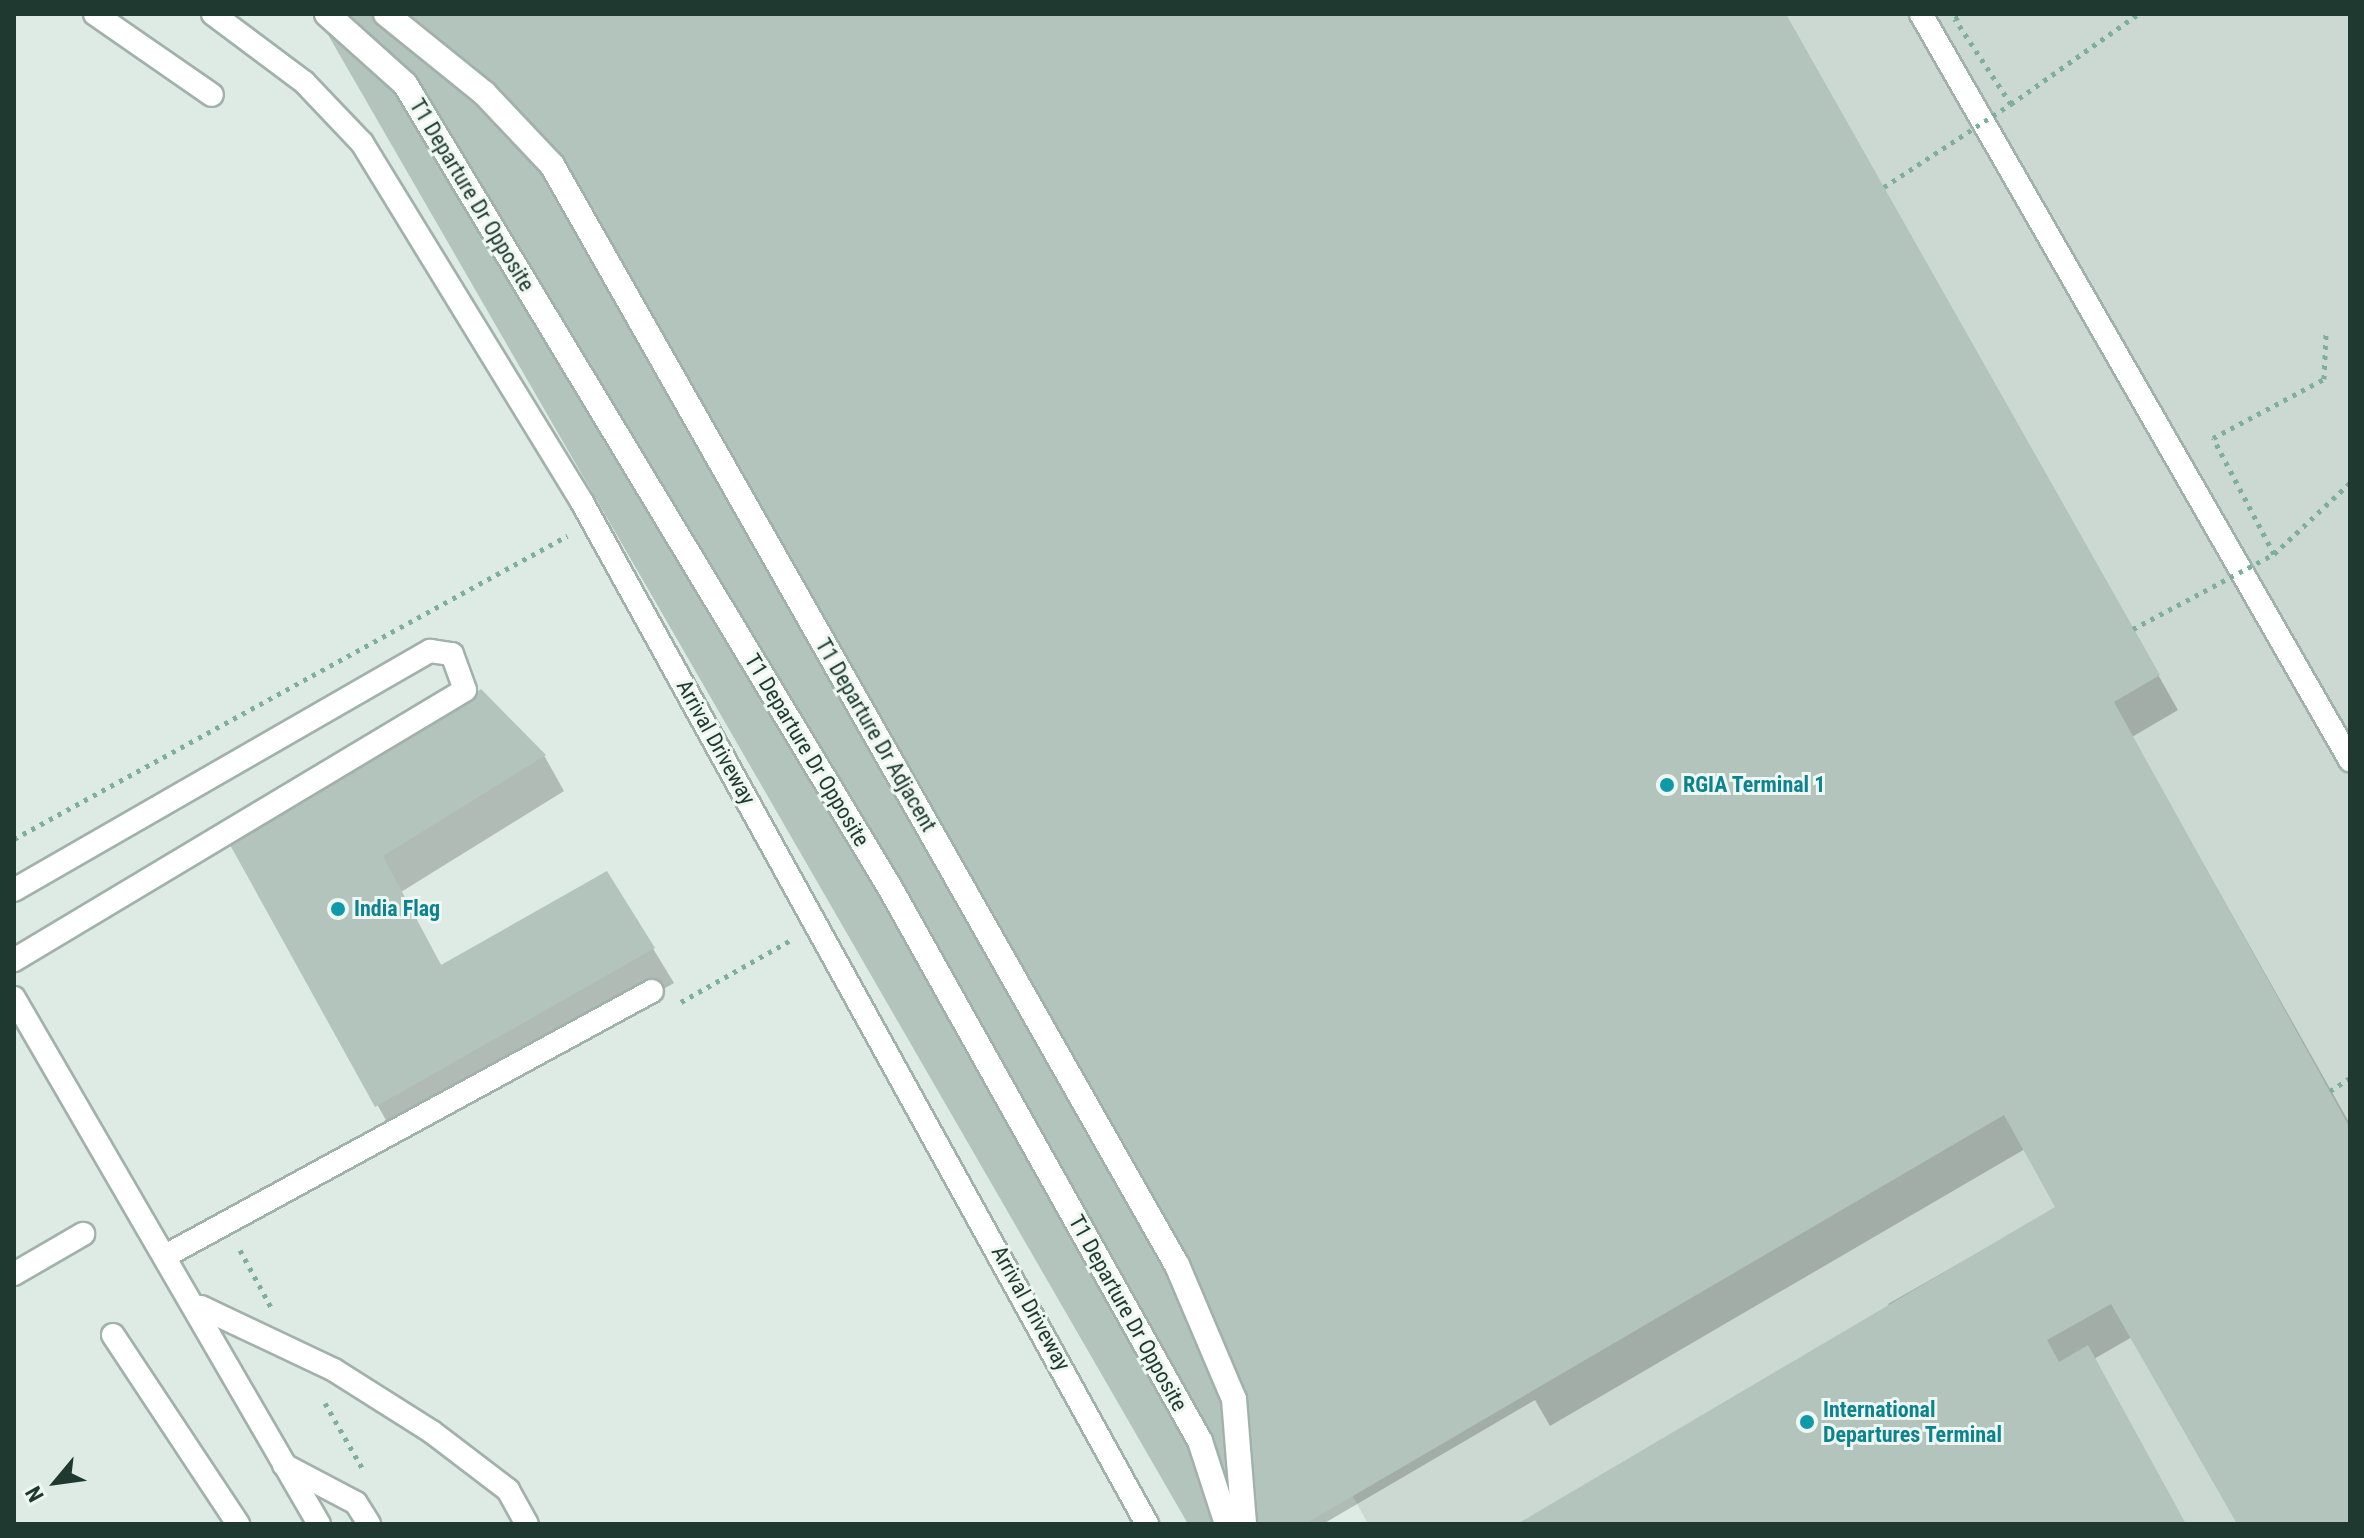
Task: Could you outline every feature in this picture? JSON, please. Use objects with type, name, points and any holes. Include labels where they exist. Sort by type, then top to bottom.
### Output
[{"type":"street","name":"T1 Departure Dr Opposite","points":[[327,14],[405,84],[889,886],[1200,1441],[1227,1524]]},
{"type":"street","name":"T1 Departure Dr Adjacent","points":[[386,14],[484,93],[552,165],[630,302],[1177,1265],[1234,1399],[1244,1524]]},
{"type":"lane","points":[[95,14],[212,95]]},
{"type":"lane","name":"Arrival Driveway","points":[[213,14],[304,82],[362,143],[593,522],[1147,1524]]},
{"type":"lane","points":[[1921,14],[2350,760]]},
{"type":"lane","points":[[14,890],[430,651],[452,654],[465,690],[14,960]]},
{"type":"lane","points":[[167,1255],[652,991]]},
{"type":"lane","points":[[14,998],[197,1305],[319,1524]]},
{"type":"lane","points":[[14,1274],[83,1234]]},
{"type":"lane","points":[[197,1305],[297,1353],[432,1432],[508,1490],[527,1524]]},
{"type":"lane","points":[[113,1335],[166,1404],[238,1524]]},
{"type":"lane","points":[[284,1465],[356,1503],[369,1524]]},
{"type":"path","points":[[1963,14],[1955,19],[2011,104]]},
{"type":"path","points":[[1884,187],[2011,104],[2138,14]]},
{"type":"path","points":[[2274,554],[2213,438],[2324,379],[2326,334]]},
{"type":"path","points":[[2133,629],[2274,554],[2350,483]]},
{"type":"path","points":[[14,839],[593,522]]},
{"type":"path","points":[[667,1010],[818,925]]},
{"type":"path","points":[[2330,1091],[2350,1078]]},
{"type":"path","points":[[253,1242],[239,1250],[371,1485]]},
{"type":"shaded area","name":"RGIA Terminal 1","points":[[483,14],[2350,14],[2350,1524],[1368,1524],[703,303]]},
{"type":"building","name":"RGIA Terminal 1","points":[[316,14],[1786,14],[2160,675],[2114,702],[2350,1128],[2350,1524],[2237,1524],[2111,1304],[2047,1340],[2059,1362],[2088,1345],[2186,1524],[1517,1524],[2055,1207],[2004,1115],[1305,1524],[1188,1524]]},
{"type":"building","name":"India Flag","points":[[481,689],[546,755],[383,856],[441,965],[607,871],[655,948],[375,1107],[229,843]]},
{"type":"place","name":"RGIA Terminal 1","points":[[1667,785]]},
{"type":"place","name":"India Flag","points":[[338,909]]},
{"type":"place","name":"International Departures Terminal","points":[[1807,1422]]}]
